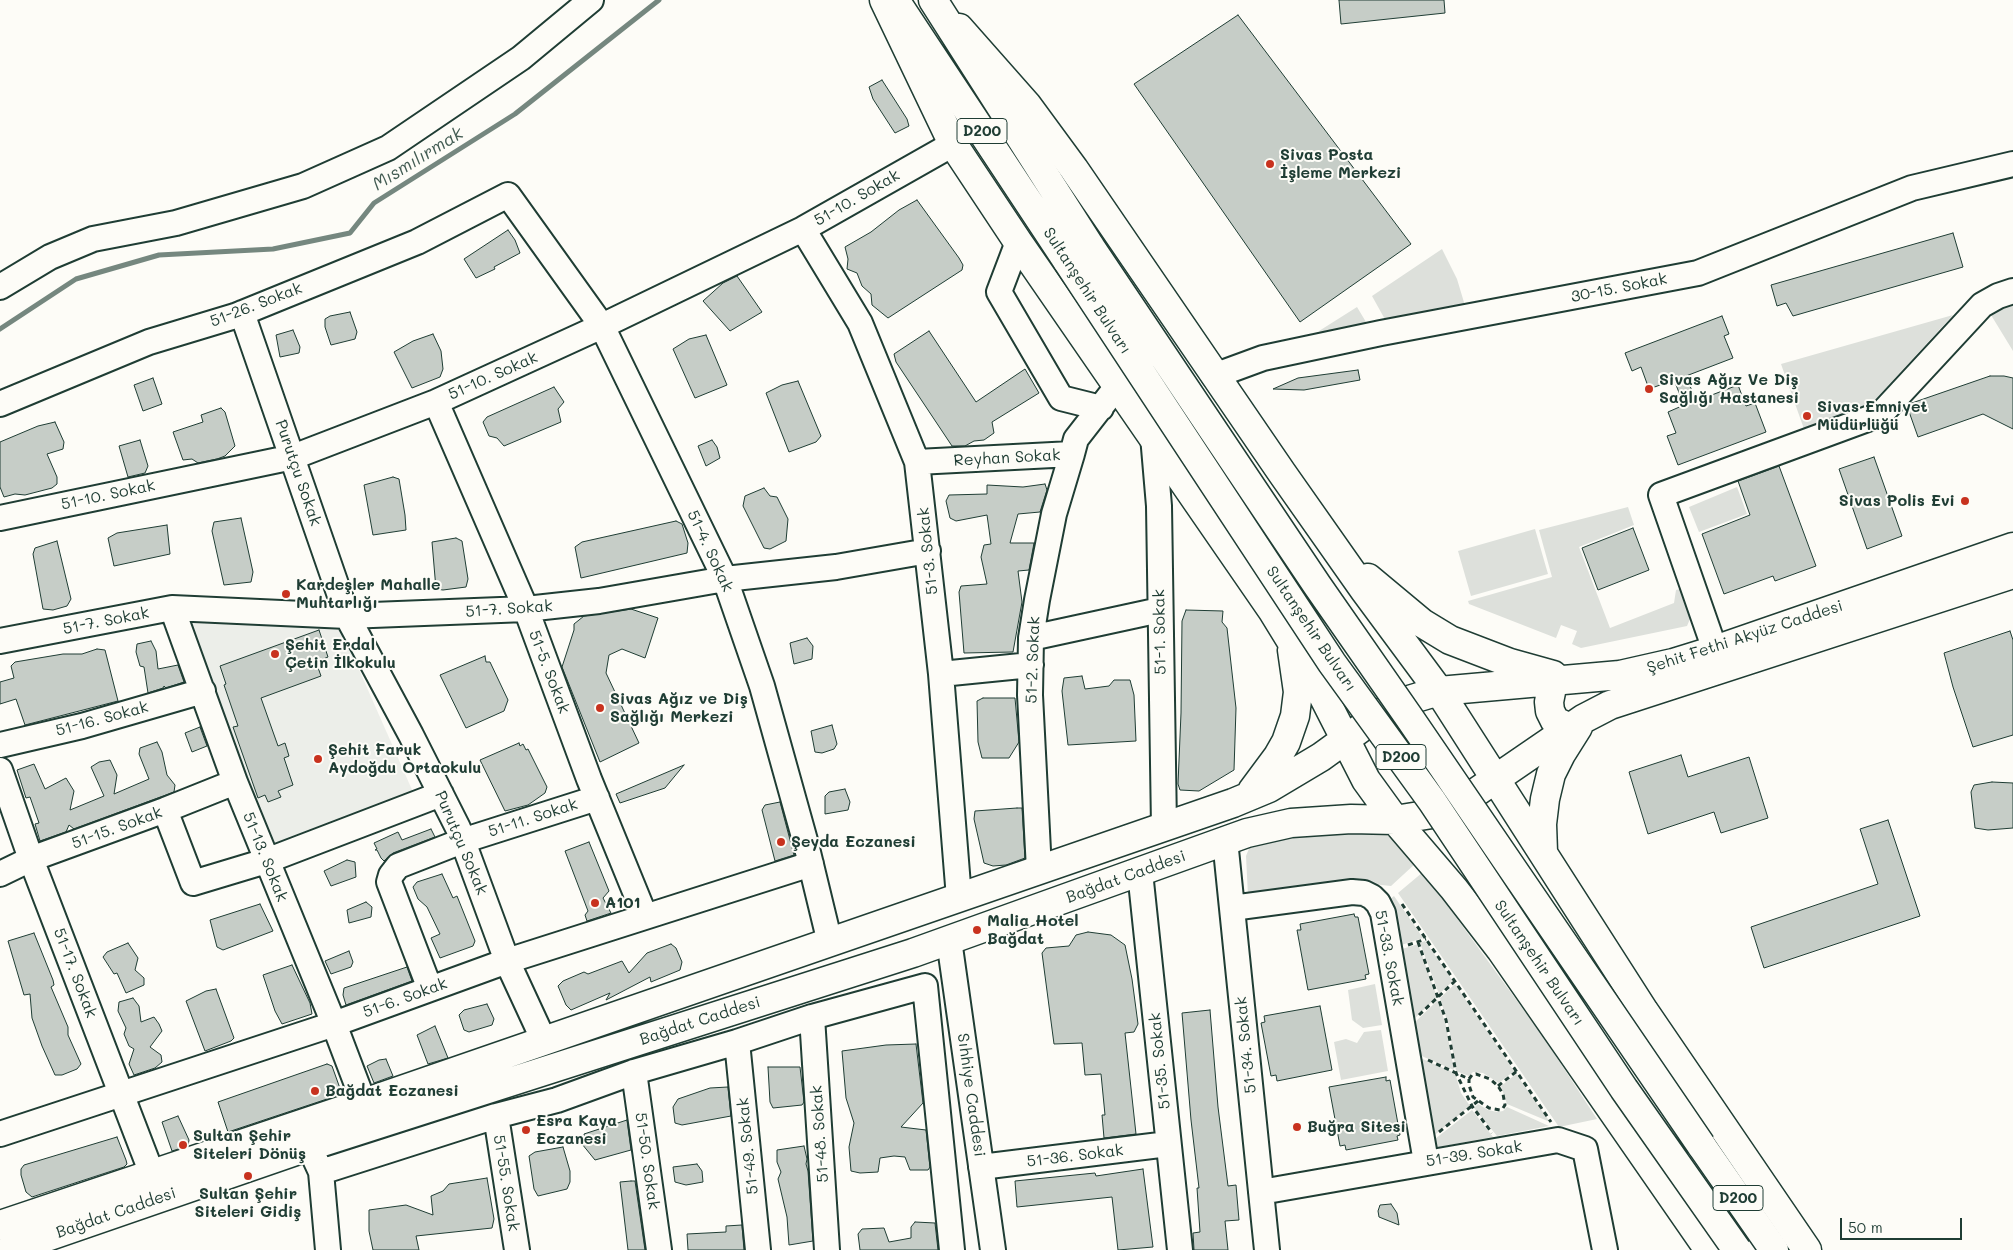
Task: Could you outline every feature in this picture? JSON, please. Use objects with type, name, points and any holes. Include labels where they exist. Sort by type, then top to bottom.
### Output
[{"type":"main road","points":[[884,0],[953,144],[1018,242],[1289,636],[1315,680],[1366,780],[1395,820],[1454,889],[1501,950],[1709,1250]]},
{"type":"main road","name":"Sultanşehir Bulvarı","points":[[895,0],[1332,663],[1432,801],[1624,1089],[1737,1250]]},
{"type":"main road","points":[[933,0],[990,61],[1041,124],[1074,169],[1214,376],[1338,554],[1439,692],[1654,1026],[1807,1250]]},
{"type":"main road","name":"Sultanşehir Bulvarı","points":[[933,0],[1091,248],[1317,585],[1774,1250]]},
{"type":"main road","name":"Şehit Fethi Akyüz Caddesi","points":[[1344,740],[1386,710],[1409,700],[1439,692],[1562,681],[1643,670],[1715,650],[2013,547]]},
{"type":"main road","points":[[1338,554],[1422,623],[1450,640],[1562,681],[1549,702],[1550,711],[1554,721],[1577,723],[1551,774],[1542,824],[1542,852]]},
{"type":"main road","name":"Şehit Fethi Akyüz Caddesi","points":[[1395,820],[1438,814],[1456,806],[1577,723],[1626,698],[2013,574]]},
{"type":"main road","points":[[1246,798],[1273,766],[1286,742],[1295,716],[1298,692],[1289,636]]},
{"type":"main road","name":"Bağdat Caddesi","points":[[0,1226],[830,943],[1246,798],[1276,784],[1344,740]]},
{"type":"main road","name":"Bağdat Caddesi","points":[[9,1250],[310,1146],[949,940],[1225,840],[1268,827],[1291,823],[1358,819],[1395,820]]},
{"type":"street","points":[[0,287],[50,258],[92,239],[176,223],[303,186],[388,148],[521,58],[591,0]]},
{"type":"street","name":"51-10. Sokak","points":[[0,518],[293,457],[436,402],[602,326],[803,229],[953,144]]},
{"type":"street","name":"30-15. Sokak","points":[[1214,376],[1263,358],[1381,333],[1698,273],[1912,188],[2013,164]]},
{"type":"street","name":"51-26. Sokak","points":[[0,404],[149,342],[242,313],[417,242],[508,195]]},
{"type":"street","name":"51-4. Sokak","points":[[508,195],[602,326],[725,579],[762,686],[811,864],[830,943]]},
{"type":"street","name":"51-3. Sokak","points":[[803,229],[860,323],[917,462],[941,674],[959,898]]},
{"type":"street","points":[[1018,242],[999,292],[1061,398],[1101,408]]},
{"type":"street","points":[[1715,650],[1661,495],[1881,414],[1982,305],[1998,296],[2013,291]]},
{"type":"street","name":"Purutçu Sokak","points":[[242,313],[347,616],[441,794],[462,841],[507,961],[544,1041]]},
{"type":"street","name":"Reyhan Sokak","points":[[917,462],[1072,454],[1076,439],[1118,385]]},
{"type":"street","name":"51-5. Sokak","points":[[436,402],[526,609],[597,798],[645,916]]},
{"type":"street","name":"51-1. Sokak","points":[[1153,436],[1159,506],[1164,827]]},
{"type":"street","name":"51-2. Sokak","points":[[1039,870],[1030,695],[1031,638],[1054,514],[1072,454]]},
{"type":"street","name":"51-7. Sokak","points":[[0,640],[172,608],[347,616],[526,609],[599,602],[725,579],[836,567],[928,551]]},
{"type":"street","name":"51-13. Sokak","points":[[172,608],[235,782],[334,1024],[364,1103]]},
{"type":"street","points":[[1031,638],[1160,610]]},
{"type":"street","points":[[941,674],[1031,665]]},
{"type":"street","name":"51-16. Sokak","points":[[0,745],[82,726],[203,691]]},
{"type":"street","name":"51-17. Sokak","points":[[0,770],[30,860],[152,1174]]},
{"type":"street","name":"51-15. Sokak","points":[[0,874],[30,860],[235,782]]},
{"type":"street","points":[[165,810],[193,883],[266,861],[441,794]]},
{"type":"street","name":"51-11. Sokak","points":[[430,989],[389,882],[391,875],[398,866],[462,841],[597,798]]},
{"type":"street","name":"51-34. Sokak","points":[[1225,840],[1267,1250]]},
{"type":"street","name":"51-6. Sokak","points":[[0,1134],[334,1024],[507,961],[811,864]]},
{"type":"street","name":"51-35. Sokak","points":[[1140,872],[1180,1250]]},
{"type":"street","name":"51-33. Sokak","points":[[1232,908],[1352,892],[1364,892],[1378,903],[1382,913],[1425,1153]]},
{"type":"street","name":"Sıhhiye Caddesi","points":[[949,940],[993,1250]]},
{"type":"street","points":[[321,1172],[496,1116],[558,1100],[634,1072],[737,1042],[812,1017],[925,986],[952,1250]]},
{"type":"street","name":"51-48. Sokak","points":[[812,1017],[827,1250]]},
{"type":"street","name":"51-49. Sokak","points":[[737,1042],[758,1250]]},
{"type":"street","name":"51-50. Sokak","points":[[634,1072],[659,1250]]},
{"type":"street","name":"51-55. Sokak","points":[[496,1116],[516,1250]]},
{"type":"street","name":"51-39. Sokak","points":[[1261,1192],[1425,1153],[1558,1140],[1585,1149],[1605,1250]]},
{"type":"street","name":"51-36. Sokak","points":[[981,1167],[1168,1144]]},
{"type":"street","points":[[310,1146],[321,1172],[328,1250]]},
{"type":"path","points":[[1378,903],[1392,891],[1556,1128]]},
{"type":"path","points":[[1418,942],[1449,1030],[1456,1073],[1472,1106],[1497,1139]]},
{"type":"path","points":[[1455,981],[1405,1040],[1456,1073],[1469,1079]]},
{"type":"path","points":[[1498,1086],[1517,1071]]},
{"type":"path","points":[[1474,1074],[1479,1074],[1490,1079],[1498,1086],[1505,1105],[1502,1109],[1489,1108],[1478,1101],[1470,1092],[1469,1079],[1474,1074]]},
{"type":"path","points":[[1425,1153],[1478,1101]]},
{"type":"shaded area","points":[[1442,249],[1457,279],[1466,309],[1387,323],[1372,296]]},
{"type":"shaded area","points":[[2013,301],[2013,351],[1991,315],[2003,303]]},
{"type":"shaded area","points":[[1357,307],[1369,327],[1323,338],[1319,331]]},
{"type":"shaded area","points":[[1953,315],[1873,402],[1810,431],[1804,429],[1781,364]]},
{"type":"shaded area","points":[[1737,487],[1747,514],[1699,532],[1689,507]]},
{"type":"shaded area","points":[[1628,507],[1634,525],[1579,547],[1610,628],[1674,603],[1676,590],[1680,589],[1690,619],[1687,626],[1581,648],[1572,644],[1577,631],[1561,625],[1556,638],[1469,604],[1468,601],[1552,577],[1539,530]]},
{"type":"shaded area","points":[[1535,529],[1548,574],[1471,596],[1458,551]]},
{"type":"shaded area","points":[[183,616],[338,622],[413,792],[271,848]]},
{"type":"shaded area","points":[[1339,832],[1384,833],[1391,835],[1416,863],[1391,886],[1363,883],[1248,896],[1246,856],[1250,846],[1255,842]]},
{"type":"shaded area","points":[[1423,872],[1542,1035],[1597,1119],[1559,1127],[1398,893]]},
{"type":"shaded area","points":[[1394,896],[1423,938],[1398,946],[1390,899]]},
{"type":"shaded area","points":[[1425,941],[1453,981],[1439,994],[1420,943]]},
{"type":"shaded area","points":[[1418,944],[1437,997],[1412,1021],[1399,950]]},
{"type":"shaded area","points":[[1375,984],[1382,1025],[1363,1028],[1352,1020],[1348,990]]},
{"type":"shaded area","points":[[1455,984],[1514,1071],[1499,1083],[1483,1073],[1473,1072],[1469,1076],[1456,1071],[1449,1027],[1440,998]]},
{"type":"shaded area","points":[[1438,1000],[1446,1026],[1454,1070],[1417,1054],[1412,1025]]},
{"type":"shaded area","points":[[1381,1030],[1388,1071],[1341,1080],[1334,1042],[1346,1039],[1357,1043],[1364,1032]]},
{"type":"shaded area","points":[[1418,1057],[1455,1073],[1461,1093],[1470,1106],[1431,1138]]},
{"type":"shaded area","points":[[1516,1074],[1550,1122],[1507,1104],[1501,1086]]},
{"type":"shaded area","points":[[1478,1104],[1488,1110],[1497,1112],[1503,1111],[1507,1107],[1549,1126],[1497,1136],[1474,1108]]},
{"type":"shaded area","points":[[1472,1110],[1493,1137],[1433,1148],[1431,1142]]},
{"type":"building","points":[[1339,0],[1444,0],[1445,13],[1341,24]]},
{"type":"building","name":"Sivas Posta İşleme Merkezi","points":[[1238,15],[1411,244],[1300,322],[1134,84]]},
{"type":"building","points":[[882,80],[907,119],[909,126],[895,133],[873,99],[869,87]]},
{"type":"building","points":[[917,200],[959,258],[963,265],[962,270],[888,318],[872,305],[871,294],[862,286],[857,273],[847,269],[848,259],[845,247],[871,232],[899,210]]},
{"type":"building","points":[[508,230],[515,240],[520,253],[494,267],[495,269],[476,278],[464,259]]},
{"type":"building","points":[[1953,233],[1963,267],[1793,316],[1786,303],[1777,306],[1771,285]]},
{"type":"building","points":[[737,276],[762,312],[730,331],[703,301],[723,283]]},
{"type":"building","points":[[350,312],[357,332],[355,339],[331,345],[325,327],[325,319],[330,316]]},
{"type":"building","points":[[1722,316],[1729,334],[1724,336],[1733,358],[1686,376],[1696,401],[1738,385],[1746,406],[1755,403],[1766,432],[1678,465],[1667,436],[1676,433],[1668,412],[1684,405],[1674,380],[1649,389],[1641,367],[1632,371],[1625,353]]},
{"type":"building","points":[[293,330],[300,347],[299,353],[280,357],[276,335]]},
{"type":"building","points":[[929,331],[976,402],[1025,369],[1039,393],[992,422],[994,433],[984,440],[974,441],[965,446],[952,446],[896,362],[894,354]]},
{"type":"building","points":[[433,334],[441,351],[443,369],[440,377],[412,388],[394,352],[413,341]]},
{"type":"building","points":[[706,335],[727,385],[695,398],[673,349],[689,339]]},
{"type":"building","points":[[1358,370],[1360,380],[1304,390],[1273,389],[1298,378]]},
{"type":"building","points":[[1990,376],[2013,378],[2013,429],[1983,414],[1918,437],[1907,406],[1909,404]]},
{"type":"building","points":[[153,378],[162,404],[143,411],[134,385]]},
{"type":"building","points":[[798,381],[821,436],[816,442],[789,452],[766,393],[782,385]]},
{"type":"building","points":[[554,387],[564,402],[558,409],[561,422],[504,446],[497,438],[489,436],[483,422],[487,417]]},
{"type":"building","points":[[221,408],[225,412],[235,446],[225,456],[217,459],[198,463],[192,459],[183,460],[173,432],[203,422],[201,415]]},
{"type":"building","points":[[55,422],[64,442],[63,449],[47,454],[57,477],[57,484],[52,488],[25,495],[15,494],[4,497],[0,487],[0,442],[38,426]]},
{"type":"building","points":[[140,440],[148,466],[145,473],[128,477],[119,446]]},
{"type":"building","points":[[712,440],[717,447],[720,458],[706,466],[698,446]]},
{"type":"building","points":[[1874,457],[1902,536],[1867,549],[1839,469]]},
{"type":"building","points":[[1779,466],[1816,566],[1775,581],[1773,576],[1724,594],[1702,534],[1750,515],[1738,481]]},
{"type":"building","points":[[393,477],[399,479],[406,530],[373,535],[364,485]]},
{"type":"building","points":[[1045,484],[1047,490],[1040,512],[1018,514],[1010,543],[1034,543],[1029,570],[1018,571],[1022,602],[1013,652],[964,653],[959,592],[961,586],[987,584],[981,557],[984,545],[991,544],[987,515],[956,521],[950,518],[946,501],[949,495],[987,494],[987,485],[1023,487]]},
{"type":"building","points":[[764,488],[770,496],[777,497],[788,519],[786,541],[770,549],[764,548],[743,506],[745,496]]},
{"type":"building","points":[[241,518],[253,572],[251,582],[224,585],[212,531],[214,522]]},
{"type":"building","points":[[676,521],[682,524],[688,543],[687,553],[581,578],[575,547],[582,542]]},
{"type":"building","points":[[167,525],[170,554],[114,566],[108,538],[117,533]]},
{"type":"building","points":[[1633,528],[1649,570],[1598,590],[1582,548]]},
{"type":"building","points":[[456,538],[462,541],[468,579],[466,587],[436,589],[432,542]]},
{"type":"building","points":[[57,541],[71,599],[67,606],[53,610],[43,609],[33,554],[35,548]]},
{"type":"building","name":"Sivas Ağız ve Diş Sağlığı Merkezi","points":[[631,609],[658,618],[645,658],[622,649],[609,655],[606,673],[639,743],[600,762],[562,667],[574,630],[574,624],[584,616]]},
{"type":"building","points":[[1186,610],[1223,611],[1222,622],[1227,628],[1236,708],[1234,770],[1199,791],[1180,790],[1178,784],[1182,621]]},
{"type":"building","points":[[319,630],[328,657],[316,662],[321,676],[261,698],[278,746],[285,743],[289,756],[284,758],[293,785],[278,791],[281,797],[268,802],[265,795],[258,798],[233,727],[238,726],[224,685],[226,684],[220,666]]},
{"type":"building","points":[[2010,631],[2013,640],[2013,735],[1973,747],[1944,653]]},
{"type":"building","points":[[807,638],[813,646],[812,659],[794,664],[790,643]]},
{"type":"building","points":[[151,641],[156,651],[158,669],[178,665],[184,682],[166,688],[164,686],[148,693],[144,667],[140,666],[136,652],[137,644]]},
{"type":"building","points":[[97,649],[105,650],[118,701],[25,725],[16,699],[0,704],[0,682],[14,678],[11,666],[15,662],[63,654],[82,654]]},
{"type":"building","points":[[485,656],[486,662],[490,662],[508,700],[504,711],[466,728],[440,675]]},
{"type":"building","points":[[1082,676],[1085,689],[1109,686],[1114,680],[1130,680],[1134,695],[1136,741],[1068,745],[1062,691],[1064,678]]},
{"type":"building","points":[[983,698],[1015,698],[1019,742],[1009,758],[982,758],[978,742],[977,701]]},
{"type":"building","points":[[832,725],[837,744],[834,749],[822,753],[815,752],[811,731]]},
{"type":"building","points":[[200,727],[207,746],[192,752],[185,733]]},
{"type":"building","points":[[157,742],[162,752],[167,775],[175,785],[174,792],[74,829],[69,825],[66,832],[40,841],[35,824],[39,823],[30,797],[26,798],[17,770],[34,764],[45,789],[66,778],[74,791],[70,810],[104,796],[91,767],[99,762],[110,760],[117,775],[114,794],[149,779],[139,754],[140,748]]},
{"type":"building","points":[[519,743],[520,746],[523,744],[526,750],[528,749],[547,787],[545,793],[528,805],[505,811],[480,760]]},
{"type":"building","points":[[1681,755],[1688,777],[1749,757],[1768,818],[1721,833],[1714,812],[1648,834],[1629,772]]},
{"type":"building","points":[[684,765],[665,788],[620,803],[616,794]]},
{"type":"building","points":[[1992,782],[2013,783],[2013,828],[1988,830],[1975,828],[1971,792],[1974,785]]},
{"type":"building","points":[[845,789],[850,802],[848,810],[825,814],[825,796],[829,792]]},
{"type":"building","points":[[780,802],[794,855],[775,861],[762,810],[765,805]]},
{"type":"building","points":[[1022,808],[1025,858],[1006,865],[993,866],[984,863],[974,819],[975,811]]},
{"type":"building","points":[[1888,820],[1920,916],[1764,968],[1751,927],[1878,884],[1860,829]]},
{"type":"building","points":[[431,829],[435,837],[393,853],[384,861],[377,850],[375,850],[377,849],[374,843],[398,832],[402,840]]},
{"type":"building","points":[[589,842],[609,891],[603,898],[611,913],[587,921],[585,915],[588,911],[565,851]]},
{"type":"building","points":[[347,860],[355,862],[356,877],[331,886],[324,871]]},
{"type":"building","points":[[442,874],[453,898],[457,896],[475,941],[473,946],[440,958],[431,938],[440,934],[427,907],[418,899],[413,887],[417,882]]},
{"type":"building","points":[[366,902],[372,907],[371,917],[349,923],[347,910]]},
{"type":"building","points":[[260,904],[273,931],[223,950],[217,947],[210,920]]},
{"type":"building","points":[[1354,914],[1355,917],[1358,917],[1369,974],[1365,975],[1366,979],[1308,990],[1297,930],[1301,930],[1300,924]]},
{"type":"building","points":[[1088,932],[1111,935],[1125,945],[1138,1024],[1134,1032],[1125,1033],[1136,1134],[1104,1138],[1102,1115],[1105,1115],[1101,1074],[1085,1075],[1082,1043],[1054,1044],[1042,953],[1046,948],[1069,946],[1076,935]]},
{"type":"building","points":[[34,933],[53,980],[54,985],[51,987],[68,1027],[68,1035],[81,1064],[77,1069],[62,1075],[55,1075],[42,1046],[32,1018],[30,994],[24,995],[8,941]]},
{"type":"building","points":[[128,943],[138,958],[135,970],[144,978],[144,985],[126,993],[117,973],[114,974],[103,957],[107,952]]},
{"type":"building","points":[[671,944],[676,948],[682,962],[680,970],[651,982],[650,977],[606,1000],[610,993],[571,1010],[566,1005],[558,986],[563,981],[584,972],[588,974],[622,961],[629,973],[647,953]]},
{"type":"building","points":[[349,951],[353,962],[351,967],[331,974],[325,961]]},
{"type":"building","points":[[292,965],[310,1003],[312,1014],[282,1024],[275,1011],[263,975]]},
{"type":"building","points":[[407,967],[412,981],[346,1005],[343,995],[344,988]]},
{"type":"building","points":[[216,989],[234,1038],[231,1041],[205,1051],[186,1001],[206,991]]},
{"type":"building","points":[[133,998],[139,1006],[141,1022],[154,1017],[162,1031],[150,1047],[161,1055],[162,1062],[155,1068],[134,1075],[129,1064],[134,1049],[129,1046],[124,1034],[126,1028],[118,1011],[119,1002]]},
{"type":"building","points":[[487,1004],[494,1019],[492,1025],[469,1032],[464,1030],[459,1015],[464,1010]]},
{"type":"building","points":[[1320,1006],[1332,1070],[1277,1081],[1276,1075],[1271,1076],[1261,1023],[1265,1022],[1264,1016]]},
{"type":"building","points":[[1210,1010],[1218,1107],[1228,1186],[1236,1185],[1239,1220],[1225,1221],[1228,1250],[1194,1250],[1193,1233],[1200,1232],[1197,1188],[1199,1188],[1182,1013]]},
{"type":"building","points":[[435,1026],[448,1058],[428,1064],[417,1035]]},
{"type":"building","points":[[916,1044],[923,1103],[901,1127],[926,1130],[930,1167],[928,1170],[910,1170],[905,1157],[894,1156],[880,1158],[878,1172],[860,1173],[851,1171],[849,1147],[854,1123],[846,1098],[842,1051],[886,1045]]},
{"type":"building","points":[[386,1059],[393,1076],[374,1083],[367,1066]]},
{"type":"building","points":[[327,1064],[332,1066],[342,1094],[228,1132],[218,1102]]},
{"type":"building","points":[[768,1067],[800,1067],[804,1102],[802,1105],[773,1108],[770,1102]]},
{"type":"building","points":[[1386,1077],[1386,1081],[1390,1080],[1400,1135],[1397,1136],[1398,1140],[1346,1150],[1345,1145],[1340,1146],[1329,1087]]},
{"type":"building","points":[[728,1087],[731,1116],[682,1125],[675,1123],[673,1107],[678,1099],[710,1088]]},
{"type":"building","points":[[178,1116],[189,1140],[188,1146],[172,1151],[162,1122]]},
{"type":"building","points":[[627,1120],[631,1150],[595,1160],[582,1144],[586,1143],[584,1134]]},
{"type":"building","points":[[117,1137],[127,1164],[124,1167],[32,1197],[26,1192],[21,1175],[21,1169],[24,1165]]},
{"type":"building","points":[[804,1146],[807,1159],[813,1241],[789,1245],[787,1217],[778,1179],[781,1172],[777,1162],[777,1150]]},
{"type":"building","points":[[563,1147],[570,1171],[570,1182],[567,1189],[538,1196],[534,1189],[529,1156],[535,1152]]},
{"type":"building","points":[[697,1164],[702,1171],[703,1182],[686,1185],[675,1182],[673,1167]]},
{"type":"building","points":[[1143,1169],[1153,1247],[1118,1250],[1112,1197],[1017,1207],[1015,1181],[1095,1173],[1096,1176]]},
{"type":"building","points":[[487,1178],[494,1219],[492,1228],[416,1236],[419,1250],[373,1250],[369,1231],[369,1210],[406,1205],[433,1215],[431,1196],[443,1191],[449,1184]]},
{"type":"building","points":[[635,1181],[645,1250],[628,1250],[620,1182]]},
{"type":"building","points":[[1391,1204],[1397,1213],[1399,1225],[1379,1217],[1380,1205]]},
{"type":"building","points":[[915,1222],[935,1223],[938,1250],[860,1250],[858,1234],[862,1229],[884,1228],[889,1242],[911,1238],[911,1227]]},
{"type":"building","points":[[742,1225],[744,1250],[688,1250],[687,1234],[726,1232],[726,1226]]},
{"type":"waterway","name":"Mısmılırmak","points":[[0,329],[76,279],[159,255],[273,249],[350,233],[374,203],[515,114],[659,0]]},
{"type":"place","name":"Sivas Posta İşleme Merkezi","points":[[1270,164]]},
{"type":"place","name":"Sivas Ağız Ve Diş Sağlığı Hastanesi","points":[[1649,389]]},
{"type":"place","name":"Sivas Emniyet Müdürlüğü","points":[[1807,416]]},
{"type":"place","name":"Sivas Polis Evi","points":[[1965,501]]},
{"type":"place","name":"Kardeşler Mahalle Muhtarlığı","points":[[286,594]]},
{"type":"place","name":"Şehit Erdal Çetin İlkokulu","points":[[275,654]]},
{"type":"place","name":"Sivas Ağız ve Diş Sağlığı Merkezi","points":[[600,708]]},
{"type":"place","name":"Şehit Faruk Aydoğdu Ortaokulu","points":[[318,759]]},
{"type":"place","name":"Şeyda Eczanesi","points":[[781,842]]},
{"type":"place","name":"A101","points":[[595,903]]},
{"type":"place","name":"Malia Hotel Bağdat","points":[[977,930]]},
{"type":"place","name":"Bağdat Eczanesi","points":[[315,1091]]},
{"type":"place","name":"Buğra Sitesi","points":[[1297,1127]]},
{"type":"place","name":"Esra Kaya Eczanesi","points":[[526,1130]]},
{"type":"place","name":"Sultan Şehir Siteleri Dönüş","points":[[183,1145]]},
{"type":"place","name":"Sultan Şehir Siteleri Gidiş","points":[[248,1176]]}]
